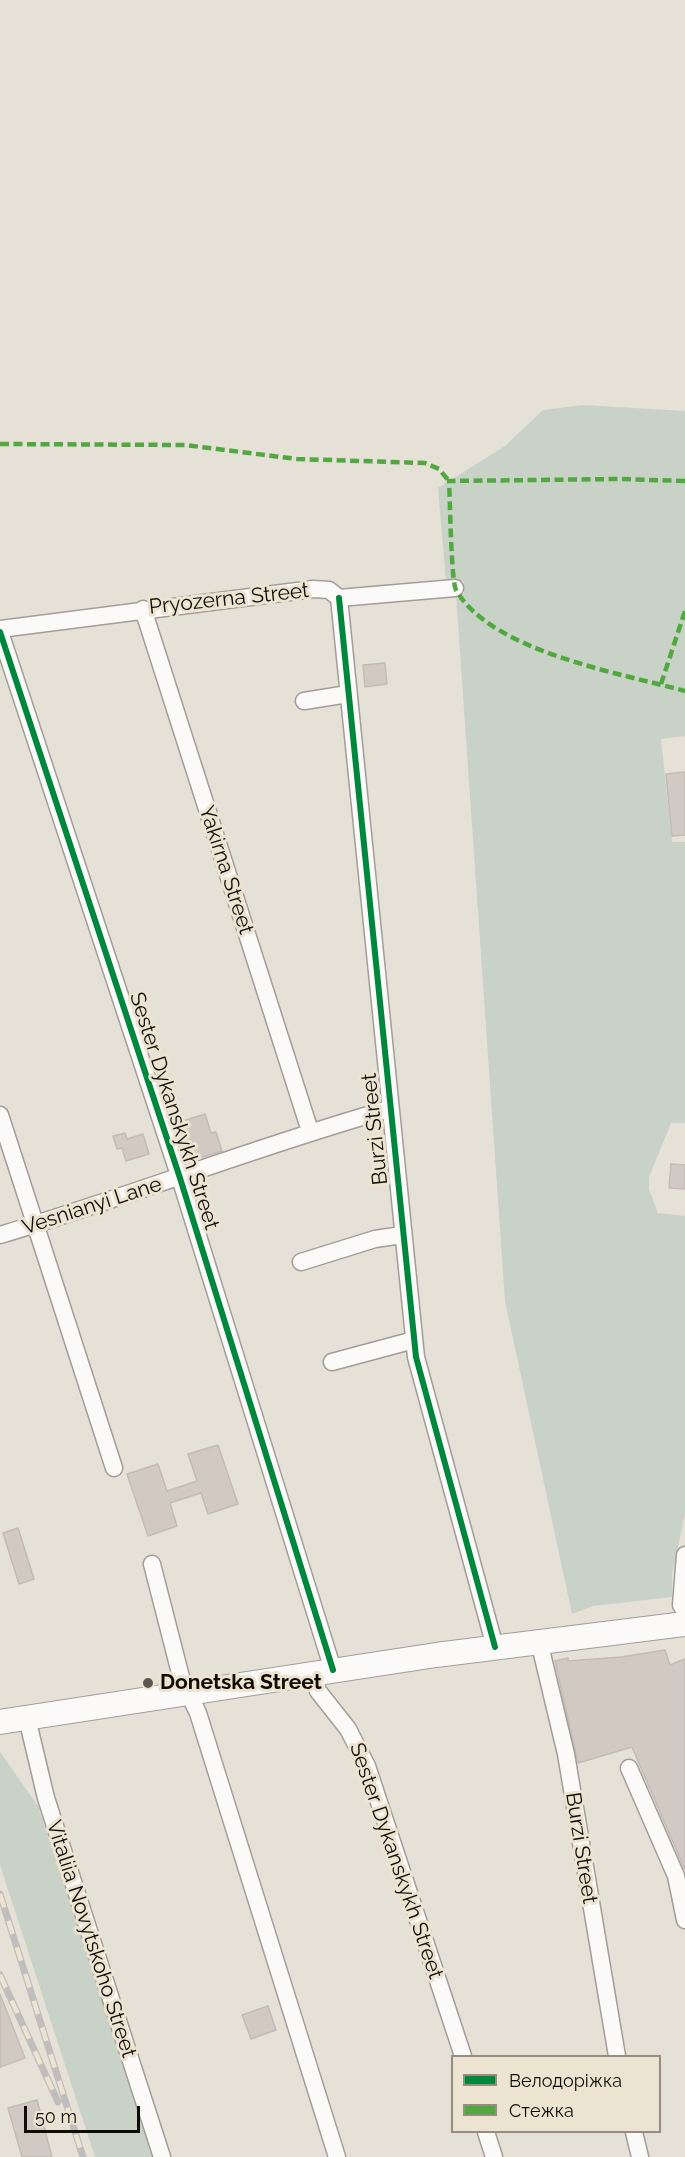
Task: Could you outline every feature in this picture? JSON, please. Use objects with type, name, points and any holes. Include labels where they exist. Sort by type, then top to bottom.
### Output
[{"type":"main road","points":[[0,1722],[495,1647],[685,1624]]},
{"type":"street","name":"Pryozerna Street","points":[[0,630],[143,609],[313,589],[328,590],[339,598],[455,588]]},
{"type":"street","name":"Burzi Street","points":[[339,598],[389,1109],[416,1357],[495,1647]]},
{"type":"street","name":"Yakirna Street","points":[[143,609],[310,1131]]},
{"type":"street","name":"Sester Dykanskykh Street","points":[[0,630],[180,1178],[323,1672],[318,1691],[348,1729],[367,1766],[463,2055]]},
{"type":"street","points":[[304,701],[348,694]]},
{"type":"street","name":"Vesnianyi Lane","points":[[0,1235],[180,1178],[310,1131],[389,1109]]},
{"type":"street","points":[[0,1115],[114,1468]]},
{"type":"street","points":[[301,1262],[375,1239],[402,1235]]},
{"type":"street","points":[[332,1362],[414,1340]]},
{"type":"street","points":[[685,1555],[681,1605],[685,1611]]},
{"type":"street","points":[[152,1564],[181,1677],[198,1713],[337,2157]]},
{"type":"street","name":"Burzi Street","points":[[539,1641],[566,1754],[617,2055]]},
{"type":"street","name":"Vitaliia Novytskoho Street","points":[[27,1718],[46,1798],[162,2157]]},
{"type":"street","points":[[628,1768],[676,1876],[685,1920]]},
{"type":"street","points":[[486,2133],[494,2157]]},
{"type":"street","points":[[634,2133],[640,2157]]},
{"type":"shaded area","points":[[583,405],[685,411],[685,736],[661,739],[672,842],[685,842],[685,1123],[671,1123],[649,1177],[649,1189],[658,1213],[685,1216],[685,1514],[672,1574],[672,1597],[593,1606],[572,1614],[505,1301],[456,594],[464,593],[464,581],[446,582],[438,488],[505,446],[543,410]]},
{"type":"shaded area","points":[[0,1752],[38,1806],[154,2157],[95,2157],[0,1865]]},
{"type":"building","points":[[385,663],[387,684],[365,687],[363,665]]},
{"type":"building","points":[[685,772],[685,835],[672,836],[666,774]]},
{"type":"building","points":[[205,1114],[211,1133],[216,1132],[222,1151],[186,1162],[180,1143],[185,1142],[181,1129],[188,1126],[186,1120]]},
{"type":"building","points":[[125,1133],[127,1139],[143,1134],[149,1154],[126,1161],[122,1148],[117,1149],[113,1136]]},
{"type":"building","points":[[671,1164],[685,1165],[685,1189],[669,1188]]},
{"type":"building","points":[[218,1445],[238,1504],[208,1514],[201,1493],[170,1503],[177,1526],[148,1536],[127,1474],[158,1464],[167,1491],[197,1481],[188,1454]]},
{"type":"building","points":[[18,1528],[34,1579],[19,1584],[3,1533]]},
{"type":"building","points":[[665,1650],[670,1665],[685,1659],[685,1870],[632,1747],[578,1763],[555,1661],[568,1658],[568,1661],[621,1657]]},
{"type":"building","points":[[0,1994],[25,2058],[0,2067]]},
{"type":"building","points":[[268,2006],[276,2030],[251,2039],[242,2015]]},
{"type":"building","points":[[37,2100],[52,2157],[22,2157],[8,2108]]},
{"type":"railway","points":[[0,1894],[83,2157]]},
{"type":"railway","points":[[0,1975],[58,2102]]},
{"type":"marked path","points":[[0,444],[185,445],[297,459],[425,463],[439,469],[449,481]]},
{"type":"marked path","points":[[685,481],[619,479],[449,481],[454,583],[456,590],[474,611],[498,629],[560,657],[685,691]]},
{"type":"marked path","points":[[661,684],[685,611]]},
{"type":"cycle path","points":[[339,598],[416,1357],[495,1647]]},
{"type":"cycle path","points":[[0,632],[180,1178],[333,1670]]},
{"type":"place","name":"Donetska Street","points":[[148,1683]]}]
